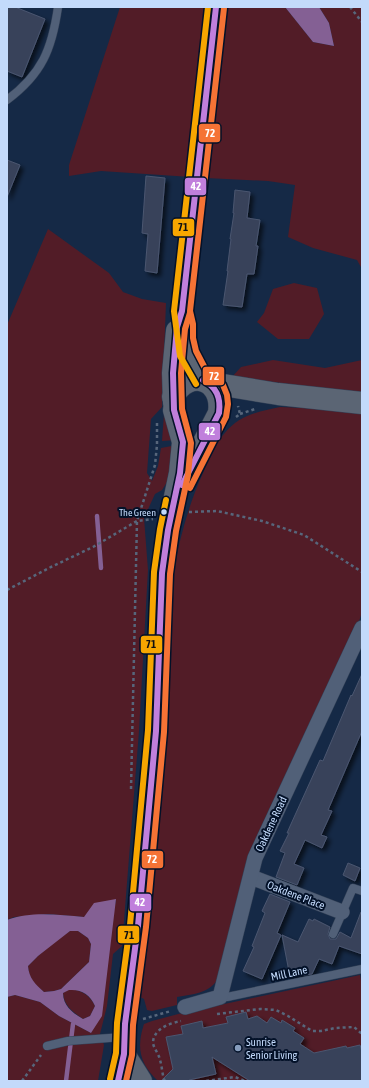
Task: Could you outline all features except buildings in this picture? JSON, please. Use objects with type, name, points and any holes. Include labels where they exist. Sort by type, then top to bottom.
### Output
[{"type":"main road","points":[[118,1081],[138,926],[156,730],[162,573],[172,509],[180,473],[183,442],[168,407],[177,327],[182,311],[216,7]]},
{"type":"main road","points":[[172,509],[217,416],[220,405],[216,389],[207,381],[188,354],[182,311]]},
{"type":"main road","points":[[168,407],[177,389],[194,380],[278,394],[362,403]]},
{"type":"main road","points":[[168,407],[186,423],[200,425],[238,404],[278,394]]},
{"type":"main road","points":[[124,1038],[141,1081]]},
{"type":"street","name":"Oakdene Road","points":[[220,997],[255,858],[362,628]]},
{"type":"street","name":"Oakdene Place","points":[[251,877],[342,912]]},
{"type":"street","points":[[186,1013],[220,997]]},
{"type":"lane","points":[[7,100],[26,84],[38,69],[50,47],[55,31],[58,7]]},
{"type":"lane","points":[[334,934],[353,888],[362,891]]},
{"type":"lane","name":"Mill Lane","points":[[220,997],[227,997],[362,969]]},
{"type":"lane","points":[[47,1046],[72,1041],[124,1038]]},
{"type":"path","points":[[350,7],[362,22]]},
{"type":"path","points":[[131,796],[137,521],[154,465],[157,445],[168,407]]},
{"type":"path","points":[[7,590],[50,567],[93,547],[137,521],[172,509],[217,511],[262,521],[304,536],[362,572]]},
{"type":"path","points":[[216,1014],[248,1010],[276,1010],[312,1031],[354,1027],[362,1034]]},
{"type":"path","points":[[124,1038],[186,1013]]},
{"type":"path","points":[[165,1081],[160,1058],[153,1044],[155,1036],[164,1027],[186,1013]]},
{"type":"path","points":[[22,1081],[47,1046]]},
{"type":"path","points":[[206,1081],[230,1079],[235,1077],[244,1081]]},
{"type":"shaded area","points":[[120,7],[285,7],[313,42],[334,46],[329,23],[319,7],[362,7],[362,269],[357,260],[313,248],[288,237],[295,185],[268,181],[101,171],[69,176],[69,165]]},
{"type":"shaded area","points":[[285,7],[319,7],[329,23],[334,46],[313,42]]},
{"type":"shaded area","points":[[48,229],[109,273],[123,292],[142,299],[166,303],[162,407],[151,419],[147,473],[152,481],[158,466],[161,448],[177,445],[169,479],[162,490],[155,494],[144,518],[148,570],[139,731],[122,946],[113,954],[107,1006],[100,1034],[104,1045],[98,1081],[7,1081],[7,997],[15,995],[40,1002],[59,1016],[91,1033],[116,900],[84,917],[48,914],[14,917],[7,920],[7,325]]},
{"type":"shaded area","points":[[294,283],[317,288],[324,314],[309,339],[278,339],[257,322],[264,313],[273,289]]},
{"type":"shaded area","points":[[273,360],[325,368],[362,360],[362,393],[232,377],[241,367]]},
{"type":"shaded area","points":[[280,407],[362,413],[362,612],[356,631],[295,763],[218,979],[210,988],[194,994],[177,997],[177,1005],[152,1011],[147,1010],[144,999],[138,996],[164,651],[173,577],[180,542],[190,507],[212,452],[218,442],[236,422],[242,418]]},
{"type":"shaded area","points":[[164,414],[175,433],[176,440],[162,441]]},
{"type":"shaded area","points":[[116,899],[102,1016],[91,1033],[59,1016],[40,1002],[15,995],[7,997],[7,920],[26,915],[84,917],[94,903]],"holes":[[[70,931],[78,931],[88,938],[91,944],[89,962],[61,989],[44,992],[33,980],[28,966],[38,956]],[[69,990],[81,991],[91,998],[95,1006],[90,1016],[83,1019],[69,1009],[63,998],[63,993]]]},
{"type":"shaded area","points":[[70,931],[78,931],[88,938],[91,944],[89,962],[61,989],[44,992],[33,981],[28,966],[48,947]]},
{"type":"shaded area","points":[[360,975],[362,986],[362,1081],[158,1081],[147,1068],[141,1055],[140,1041],[144,1024],[152,1021],[182,1013]]},
{"type":"shaded area","points":[[69,989],[77,990],[90,998],[95,1006],[90,1016],[83,1019],[67,1005],[63,993]]},
{"type":"waterway","points":[[97,516],[101,568]]},
{"type":"waterway","points":[[66,1081],[73,1024]]},
{"type":"transit line","name":"71","points":[[196,384],[180,356],[174,311],[208,7]]},
{"type":"transit line","name":"42","points":[[118,1081],[124,1054],[125,1024],[138,926],[156,731],[162,573],[168,530],[180,473],[183,442],[174,410],[173,373],[177,327],[182,311],[216,7]]},
{"type":"transit line","name":"72","points":[[190,488],[226,417],[228,404],[227,395],[223,385],[216,377],[208,374],[196,351],[190,311],[224,8]]},
{"type":"transit line","name":"72","points":[[126,1081],[132,1055],[133,1025],[146,927],[164,732],[170,574],[176,531],[188,475],[191,443],[182,409],[181,373],[185,329],[190,313]]},
{"type":"transit line","name":"42","points":[[182,485],[219,413],[219,398],[212,386],[203,380]]},
{"type":"transit line","name":"71","points":[[110,1079],[116,1053],[117,1023],[130,925],[148,730],[154,572],[166,500]]},
{"type":"place","name":"The Green","points":[[164,512]]},
{"type":"place","name":"Sunrise Senior Living","points":[[238,1048]]}]
